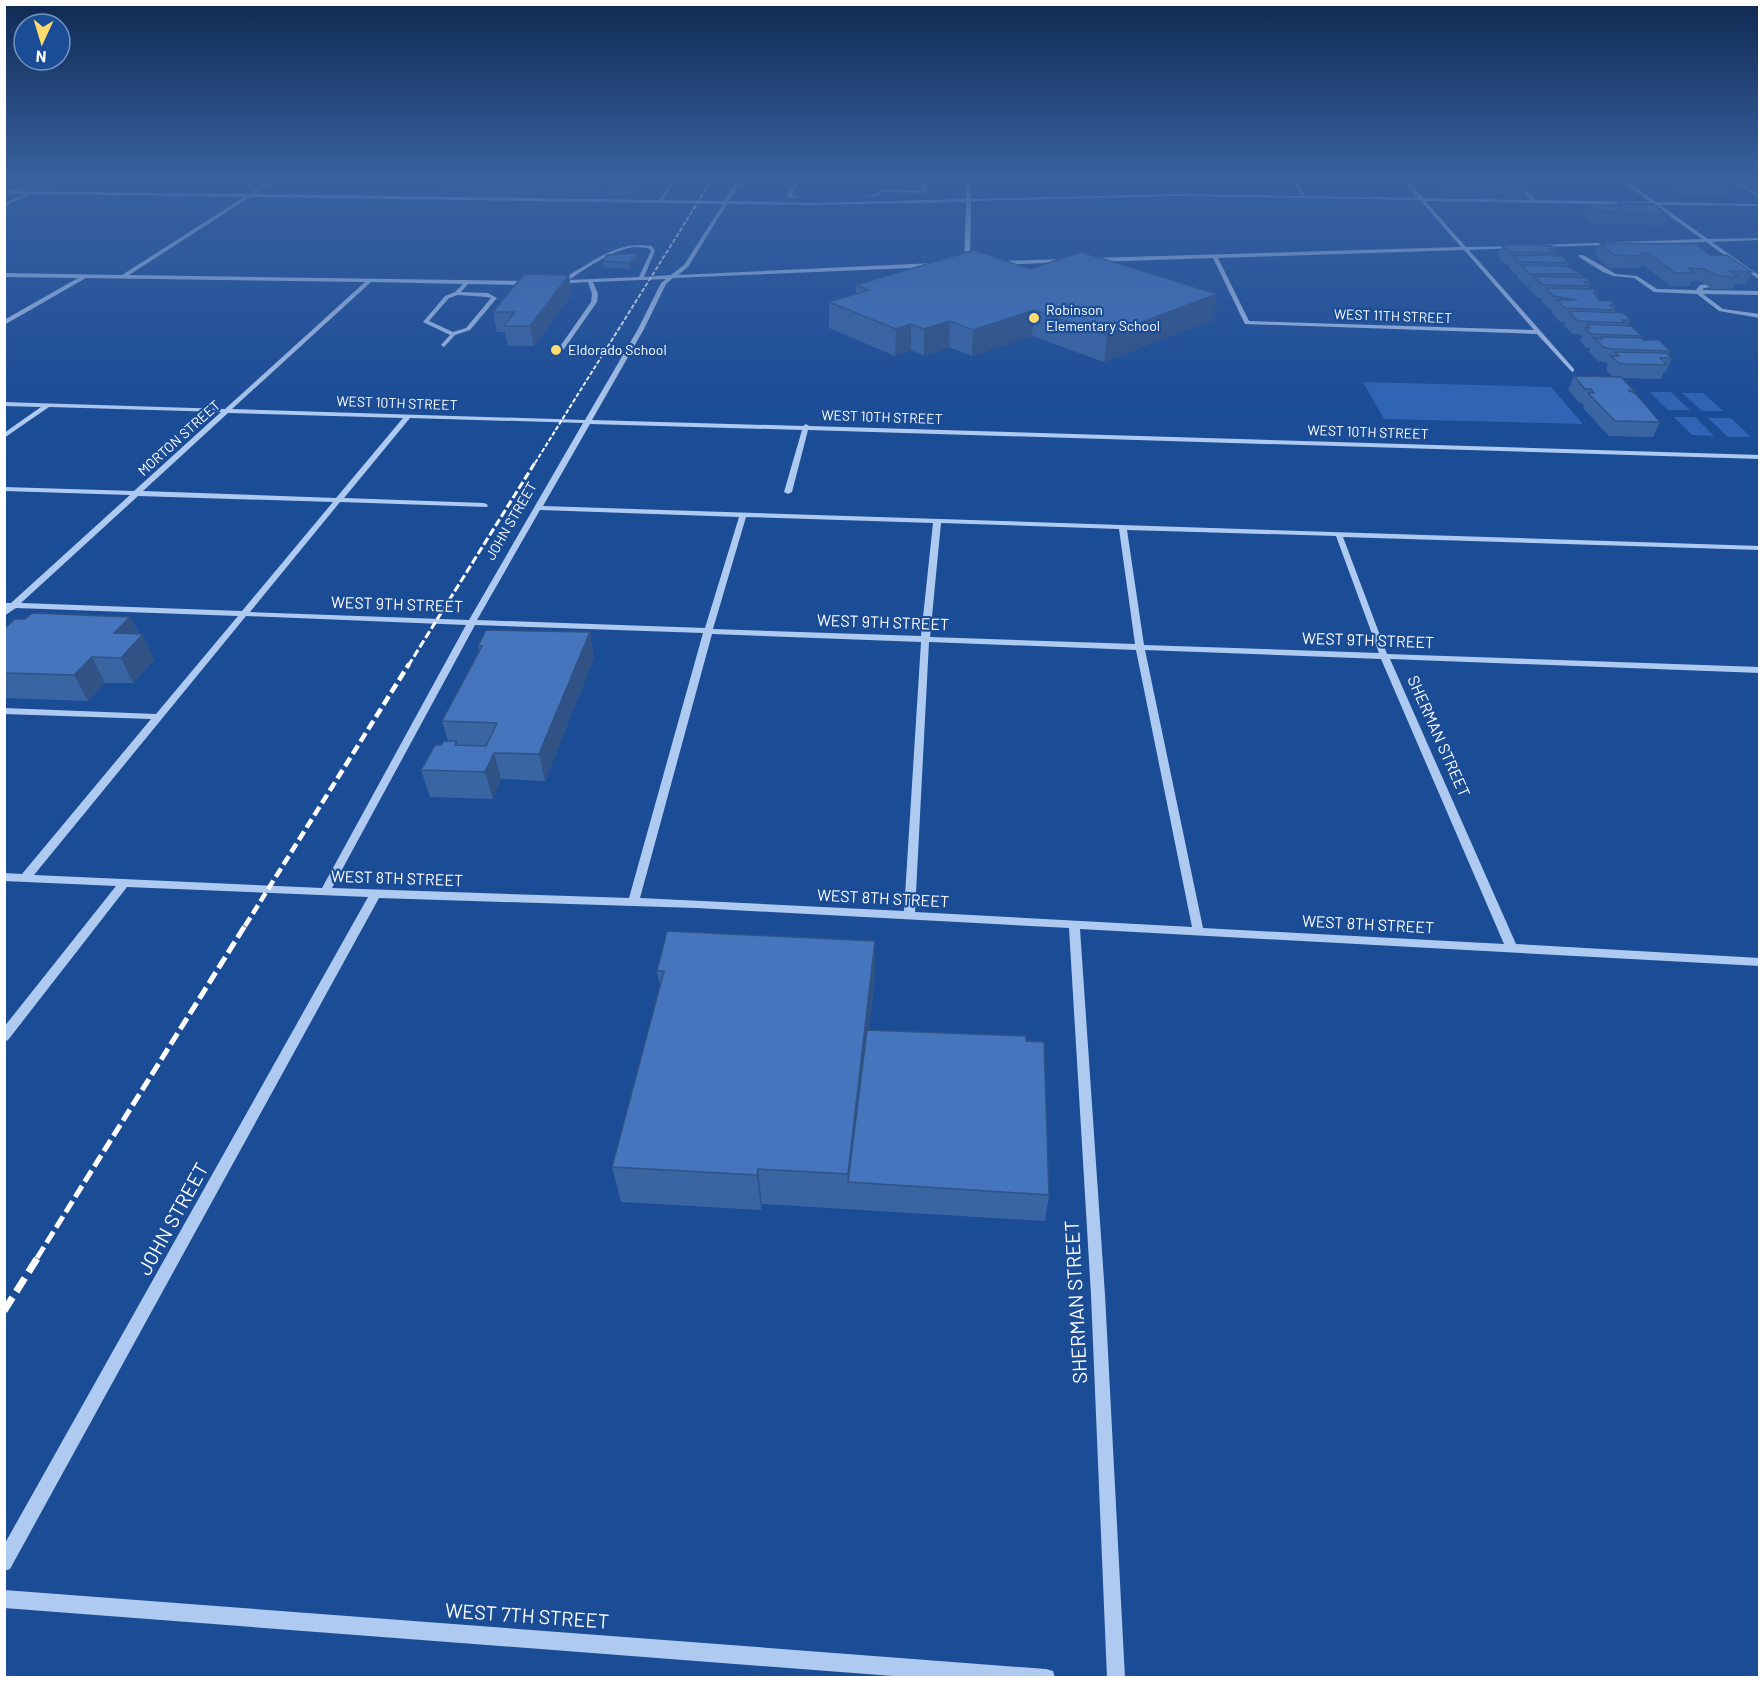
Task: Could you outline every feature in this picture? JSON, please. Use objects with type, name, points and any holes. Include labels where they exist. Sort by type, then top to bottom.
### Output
[{"type":"street","points":[[123,276],[154,256]]},
{"type":"street","points":[[563,282],[573,274],[607,256]]},
{"type":"street","points":[[642,277],[651,256]]},
{"type":"street","name":"JOHN STREET","points":[[325,892],[472,622],[641,329],[664,283],[686,266],[692,256]]},
{"type":"street","points":[[967,256],[967,264]]},
{"type":"street","points":[[1085,260],[1199,256]]},
{"type":"street","name":"WEST 11TH STREET","points":[[1215,256],[1247,323],[1538,332]]},
{"type":"street","points":[[1472,256],[1572,370]]},
{"type":"street","points":[[1582,256],[1605,272],[1635,277],[1656,291],[1759,293]]},
{"type":"street","points":[[1728,256],[1760,279]]},
{"type":"street","points":[[990,263],[1073,261]]},
{"type":"street","points":[[1730,263],[1738,264]]},
{"type":"street","points":[[957,265],[979,264]]},
{"type":"street","points":[[546,283],[673,275],[937,265]]},
{"type":"street","points":[[4,275],[537,283]]},
{"type":"street","points":[[4,323],[85,276]]},
{"type":"street","points":[[562,348],[594,303],[595,294],[590,280]]},
{"type":"street","name":"MORTON STREET","points":[[4,614],[9,605],[369,281]]},
{"type":"street","points":[[457,293],[467,282]]},
{"type":"street","points":[[1698,292],[1702,286],[1709,286]]},
{"type":"street","points":[[1728,286],[1738,286],[1759,293]]},
{"type":"street","points":[[1698,292],[1721,310],[1760,316]]},
{"type":"street","points":[[444,345],[453,334],[468,329],[494,298],[488,295],[457,293],[447,297],[426,322],[453,334]]},
{"type":"street","name":"WEST 10TH STREET","points":[[4,404],[806,426],[1760,457]]},
{"type":"street","points":[[4,436],[48,405]]},
{"type":"street","points":[[25,878],[247,614],[338,500],[410,415]]},
{"type":"street","points":[[788,492],[806,426]]},
{"type":"street","points":[[4,489],[484,505]]},
{"type":"street","points":[[537,508],[1760,548]]},
{"type":"street","points":[[633,902],[708,631],[743,515]]},
{"type":"street","points":[[909,915],[925,639],[937,521]]},
{"type":"street","points":[[1123,528],[1140,647],[1198,931]]},
{"type":"street","name":"SHERMAN STREET","points":[[1340,536],[1384,656],[1512,949]]},
{"type":"street","name":"WEST 9TH STREET","points":[[9,605],[1760,670]]},
{"type":"street","points":[[4,711],[160,717]]},
{"type":"street","name":"WEST 8TH STREET","points":[[4,877],[909,915],[1760,962]]},
{"type":"street","points":[[4,1037],[125,882]]},
{"type":"street","name":"JOHN STREET","points":[[4,1563],[376,894]]},
{"type":"street","name":"SHERMAN STREET","points":[[1074,925],[1098,1295],[1116,1677]]},
{"type":"street","name":"WEST 7TH STREET","points":[[4,1599],[1046,1677]]},
{"type":"shaded area","points":[[1363,382],[1551,387],[1583,424],[1384,419]]},
{"type":"shaded area","points":[[1650,392],[1671,392],[1690,410],[1668,410]]},
{"type":"shaded area","points":[[1682,393],[1703,393],[1723,411],[1702,411]]},
{"type":"shaded area","points":[[1674,417],[1695,417],[1714,436],[1692,435]]},
{"type":"shaded area","points":[[1708,418],[1731,418],[1751,437],[1728,437]]},
{"type":"building","points":[[606,256],[635,256],[630,263],[603,261]]},
{"type":"building","points":[[952,256],[993,256],[1030,269],[1068,256],[1096,256],[1217,294],[1107,335],[1034,310],[973,330],[950,321],[924,329],[911,324],[896,329],[829,302],[869,290],[856,285]]},
{"type":"building","points":[[1514,256],[1562,256],[1569,263],[1520,262]]},
{"type":"building","points":[[1653,256],[1729,256],[1752,272],[1730,271],[1738,277],[1719,276],[1704,269],[1688,268],[1694,273],[1675,273]]},
{"type":"building","points":[[1522,265],[1566,266],[1582,274],[1530,274]]},
{"type":"building","points":[[524,274],[569,275],[530,326],[504,326],[515,312],[493,312]]},
{"type":"building","points":[[1533,276],[1586,278],[1590,282],[1584,282],[1588,286],[1543,285]]},
{"type":"building","points":[[1546,288],[1593,289],[1598,294],[1594,293],[1599,300],[1611,301],[1615,305],[1610,305],[1615,310],[1565,308],[1557,300],[1577,300],[1553,296]]},
{"type":"building","points":[[1569,312],[1623,313],[1631,320],[1622,320],[1626,323],[1578,321]]},
{"type":"building","points":[[1587,324],[1631,326],[1642,336],[1591,334],[1585,328],[1590,328]]},
{"type":"building","points":[[1601,337],[1659,340],[1670,351],[1603,347],[1594,338],[1602,339]]},
{"type":"building","points":[[1615,352],[1666,353],[1672,358],[1660,358],[1667,365],[1627,364],[1619,363],[1611,356],[1619,356]]},
{"type":"building","points":[[1574,376],[1621,377],[1634,391],[1628,390],[1636,394],[1660,422],[1615,421],[1588,393],[1594,393],[1591,389],[1585,389]]},
{"type":"building","points":[[32,613],[130,617],[114,633],[143,634],[121,658],[92,657],[74,675],[4,673],[4,629],[15,619],[25,619]]},
{"type":"building","points":[[486,630],[590,632],[539,754],[494,753],[485,772],[421,770],[435,745],[441,745],[444,741],[457,741],[455,745],[486,746],[497,723],[442,721],[482,646],[478,646]]},
{"type":"building","points":[[667,931],[875,941],[848,1174],[758,1169],[757,1175],[612,1167],[664,971],[657,971]]},
{"type":"building","points":[[867,1030],[1026,1036],[1026,1041],[1044,1042],[1049,1195],[848,1182]]},
{"type":"railway","points":[[535,463],[664,256]]},
{"type":"railway","points":[[408,666],[536,461]]},
{"type":"railway","points":[[245,926],[409,664]]},
{"type":"railway","points":[[37,1258],[246,924]]},
{"type":"railway","points":[[4,1311],[38,1257]]},
{"type":"place","name":"Robinson Elementary School","points":[[1034,318]]},
{"type":"place","name":"Eldorado School","points":[[556,350]]}]
